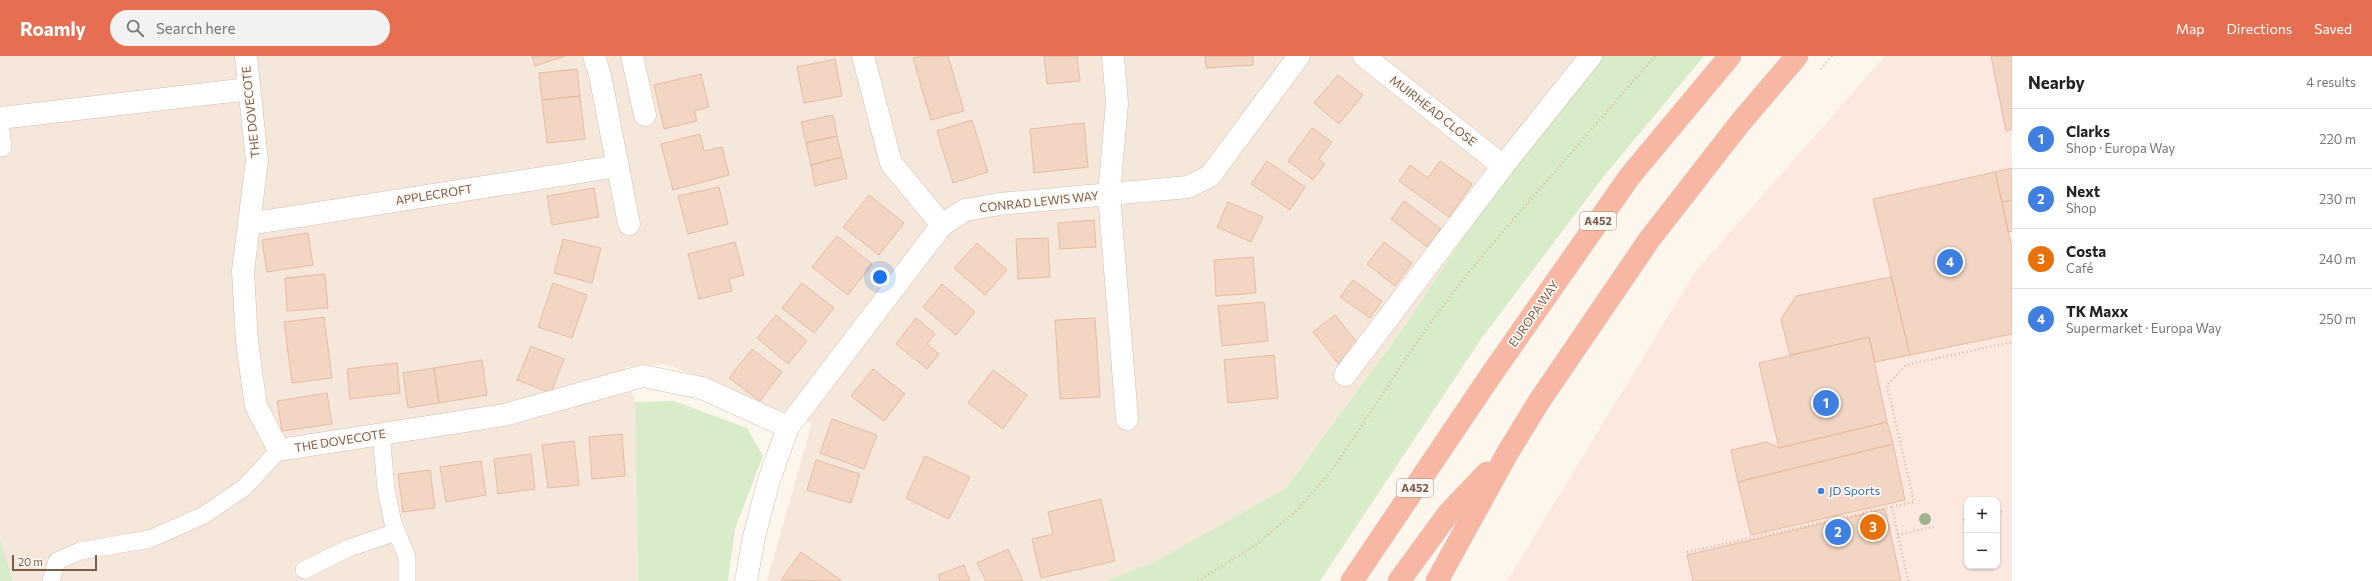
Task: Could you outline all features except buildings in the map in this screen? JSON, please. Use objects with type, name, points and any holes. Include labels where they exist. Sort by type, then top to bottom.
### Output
[{"type":"highway","name":"EUROPA WAY","points":[[1352,581],[1491,375],[1630,176],[1730,56]]},
{"type":"highway","points":[[1436,581],[1508,452],[1540,400],[1649,240],[1740,123],[1797,56]]},
{"type":"highway","points":[[1399,581],[1448,514],[1508,452]]},
{"type":"street","name":"THE DOVECOTE","points":[[246,56],[257,161],[243,270],[249,356],[256,406],[279,450],[504,415],[643,376],[702,388],[788,427]]},
{"type":"street","points":[[594,56],[600,74],[629,224]]},
{"type":"street","points":[[863,56],[891,163],[942,225]]},
{"type":"street","points":[[1113,56],[1117,102],[1109,194],[1127,419]]},
{"type":"street","name":"CONRAD LEWIS WAY","points":[[746,581],[756,530],[769,480],[788,427],[942,225],[965,210],[999,204],[1188,186],[1210,176],[1299,56]]},
{"type":"street","name":"MUIRHEAD CLOSE","points":[[1364,56],[1503,166]]},
{"type":"street","points":[[1345,375],[1503,166],[1591,56]]},
{"type":"street","points":[[638,57],[645,115]]},
{"type":"street","points":[[0,118],[249,89]]},
{"type":"street","name":"APPLECROFT","points":[[249,224],[618,166]]},
{"type":"lane","points":[[0,124],[3,148]]},
{"type":"lane","points":[[381,434],[386,489],[396,532],[406,557],[407,581]]},
{"type":"lane","points":[[51,581],[58,562],[80,551],[150,539],[204,515],[245,487],[279,450]]},
{"type":"lane","points":[[304,570],[349,548],[396,532]]},
{"type":"path","points":[[1198,581],[1257,544],[1302,504],[1333,469],[1421,336],[1458,286],[1655,56]]},
{"type":"path","points":[[1817,73],[1832,56]]},
{"type":"path","points":[[1687,552],[1914,502],[1887,385],[1906,365],[2012,342]]},
{"type":"path","points":[[1892,507],[1908,581]]},
{"type":"path","points":[[1898,535],[1935,526]]},
{"type":"shaded area","points":[[0,56],[1596,56],[1506,173],[1404,327],[1286,488],[1156,561],[1105,581],[767,581],[812,423],[666,364],[625,367],[635,402],[638,581],[13,581],[0,538]]},
{"type":"shaded area","points":[[1885,56],[2012,56],[2012,581],[1507,581],[1695,272]]},
{"type":"green space","points":[[1596,56],[1704,56],[1604,176],[1481,339],[1320,581],[1105,581],[1156,561],[1286,488],[1404,327],[1506,173]]},
{"type":"green space","points":[[674,401],[747,428],[763,456],[735,529],[728,581],[638,581],[635,402]]},
{"type":"green space","points":[[0,538],[13,581],[0,581]]},
{"type":"place","name":"TK Maxx","points":[[1950,262]]},
{"type":"place","name":"Clarks","points":[[1826,403]]},
{"type":"place","name":"JD Sports","points":[[1821,491]]},
{"type":"place","name":"Costa","points":[[1873,527]]},
{"type":"place","name":"Next","points":[[1838,532]]}]
